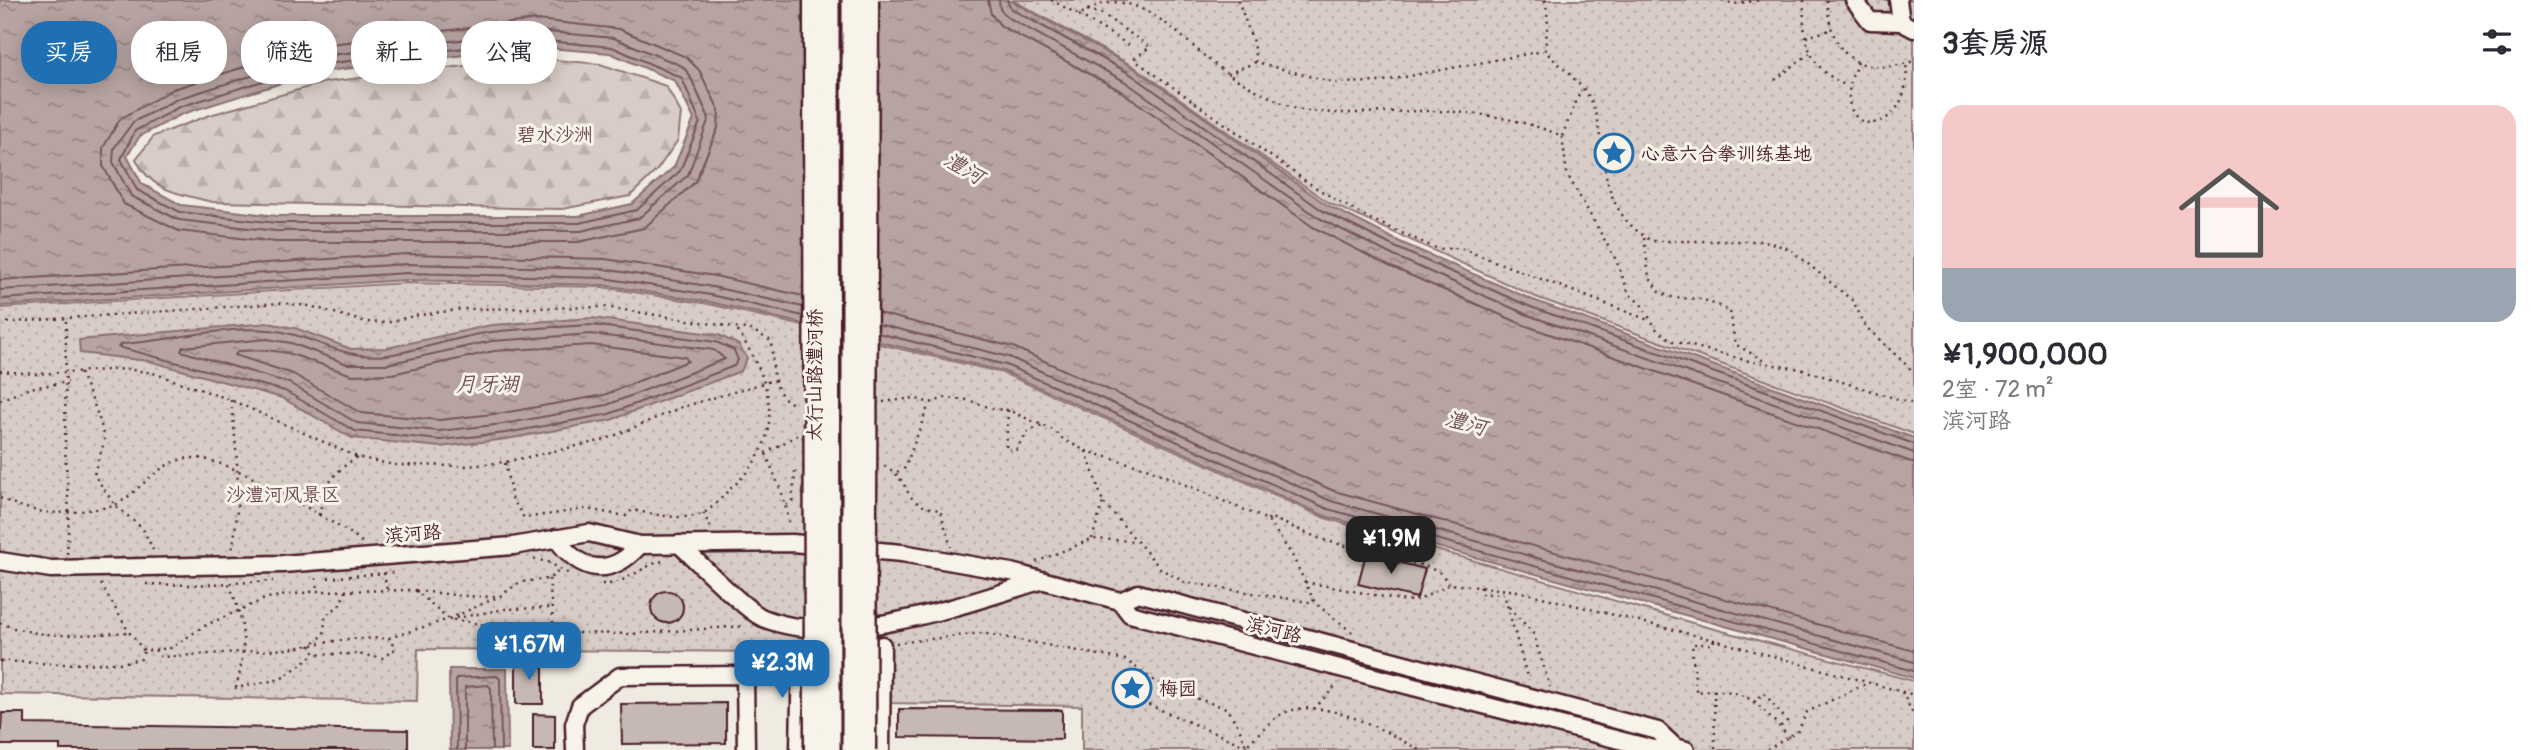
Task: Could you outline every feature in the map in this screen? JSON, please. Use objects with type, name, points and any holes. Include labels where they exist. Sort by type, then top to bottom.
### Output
[{"type":"main road","name":"太行山路澧河桥","points":[[828,0],[821,546],[828,750]]},
{"type":"main road","name":"太行山路澧河桥","points":[[853,0],[861,549],[853,750]]},
{"type":"street","name":"太行山路澧河桥","points":[[812,0],[821,546],[813,750]]},
{"type":"street","name":"太行山路澧河桥","points":[[867,750],[861,549],[870,0]]},
{"type":"street","points":[[1854,0],[1870,21],[1908,26],[1898,0]]},
{"type":"street","name":"滨河路","points":[[0,561],[66,569],[230,565],[513,546],[589,533],[640,545],[792,543],[821,546]]},
{"type":"street","points":[[556,538],[573,558],[589,568],[626,561],[640,545]]},
{"type":"street","points":[[679,544],[761,618],[800,628],[882,625],[1043,580]]},
{"type":"street","name":"滨河路","points":[[861,549],[902,553],[1011,572],[1120,601],[1130,614],[1654,749],[1681,749]]},
{"type":"street","points":[[1120,601],[1138,593],[1658,732],[1681,749]]},
{"type":"street","points":[[881,750],[882,645]]},
{"type":"street","points":[[799,750],[801,650]]},
{"type":"street","points":[[1344,669],[1352,652]]},
{"type":"street","points":[[575,750],[574,724],[580,706],[620,676],[745,675],[746,750]]},
{"type":"street","points":[[1529,717],[1534,699]]},
{"type":"path","points":[[1051,0],[1129,45]]},
{"type":"path","points":[[1238,0],[1253,42],[1256,62]]},
{"type":"path","points":[[1545,0],[1548,19],[1545,51],[1594,106],[1607,184],[1623,217],[1652,241],[1764,241],[1790,249],[1853,301],[1866,327],[1914,372]]},
{"type":"path","points":[[1722,0],[1732,4],[1761,0]]},
{"type":"path","points":[[1804,0],[1806,37],[1810,53],[1818,68],[1848,86]]},
{"type":"path","points":[[1827,0],[1831,29],[1839,47],[1858,62],[1880,68],[1914,61]]},
{"type":"path","points":[[1079,15],[1110,2],[1125,3],[1153,14],[1228,74],[1292,108],[1352,113],[1423,111],[1493,115],[1536,125],[1562,135]]},
{"type":"path","points":[[1087,10],[1102,15],[1150,47],[1135,58],[1136,61],[1301,178],[1366,217],[1438,250],[1460,248],[1651,321]]},
{"type":"path","points":[[1806,37],[1831,29]]},
{"type":"path","points":[[1228,74],[1256,62],[1335,83],[1378,82],[1545,51]]},
{"type":"path","points":[[1775,80],[1810,53]]},
{"type":"path","points":[[1858,62],[1848,86],[1849,101],[1868,122],[1893,123]]},
{"type":"path","points":[[1906,63],[1913,80]]},
{"type":"path","points":[[1582,90],[1562,135],[1567,174],[1616,260],[1629,294],[1641,304],[1657,330],[1673,341],[1800,369],[1914,404]]},
{"type":"path","points":[[1644,237],[1649,277],[1659,292],[1674,298],[1702,299],[1730,310],[1735,344],[1771,364]]},
{"type":"path","points":[[0,323],[66,321],[280,303],[310,306],[366,322],[386,323],[464,309],[605,307],[752,330],[771,341],[774,380],[786,401],[797,406]]},
{"type":"path","points":[[66,321],[68,382],[65,448],[69,513],[66,569]]},
{"type":"path","points":[[505,462],[513,498],[524,518],[553,511],[586,509],[626,516],[632,510],[664,516],[703,513],[738,482],[762,451],[770,402],[767,382],[754,353],[735,327]]},
{"type":"path","points":[[0,371],[80,373],[127,369],[153,373],[231,400],[357,457],[394,465],[468,466],[505,462],[604,440],[682,407],[774,380]]},
{"type":"path","points":[[80,373],[92,395],[94,411],[105,440],[94,475],[115,505],[143,530],[157,567]]},
{"type":"path","points":[[0,400],[30,388],[68,382]]},
{"type":"path","points":[[882,403],[914,398],[930,402],[945,398],[968,400],[994,410],[1008,411],[1043,425],[1086,451],[1149,470],[1268,520],[1292,555],[1315,603]]},
{"type":"path","points":[[231,400],[239,471],[239,518],[229,584],[240,610],[245,652],[236,688],[281,679],[315,654],[357,654],[382,658],[395,649],[389,638]]},
{"type":"path","points":[[897,472],[905,468],[930,402]]},
{"type":"path","points":[[1008,411],[1006,449],[1016,450],[1028,431],[1043,425]]},
{"type":"path","points":[[1086,451],[1103,502],[1161,569],[1184,582],[1315,603],[1351,629],[1352,652]]},
{"type":"path","points":[[766,454],[783,496],[792,543]]},
{"type":"path","points":[[0,498],[24,509],[58,516],[115,505],[174,462],[194,457],[239,471],[352,534],[376,557],[384,574],[387,590]]},
{"type":"path","points":[[319,515],[326,485],[339,469],[357,457]]},
{"type":"path","points":[[881,464],[897,472],[909,497],[920,507],[940,510],[956,564]]},
{"type":"path","points":[[1092,539],[1103,502]]},
{"type":"path","points":[[1268,520],[1269,517],[1323,540],[1426,566],[1439,572],[1450,584]]},
{"type":"path","points":[[1011,572],[1092,539],[1137,541]]},
{"type":"path","points":[[155,650],[161,657],[245,652],[348,639],[389,638],[449,619],[500,596],[520,582],[549,579],[573,558]]},
{"type":"path","points":[[92,568],[129,632],[144,651]]},
{"type":"path","points":[[316,578],[317,591]]},
{"type":"path","points":[[549,579],[554,632]]},
{"type":"path","points":[[1305,582],[1406,601],[1419,600],[1450,584],[1518,591],[1714,640],[1914,695]]},
{"type":"path","points":[[1480,587],[1481,594],[1504,594],[1534,699]]},
{"type":"path","points":[[310,645],[324,635],[325,616],[339,606],[346,590]]},
{"type":"path","points":[[144,651],[171,648],[204,626],[267,598],[346,590],[453,593],[465,598],[500,596]]},
{"type":"path","points":[[416,591],[449,619],[529,632],[631,634],[745,627],[761,618]]},
{"type":"path","points":[[1507,605],[1533,633],[1555,705]]},
{"type":"path","points":[[449,619],[505,609],[551,608]]},
{"type":"path","points":[[0,623],[23,632],[73,636],[129,632]]},
{"type":"path","points":[[882,645],[982,633],[1126,660],[1164,688],[1226,708],[1239,727],[1246,746]]},
{"type":"path","points":[[1714,640],[1713,644],[1692,644],[1696,692],[1714,690],[1746,695],[1789,737]]},
{"type":"path","points":[[310,645],[315,654]]},
{"type":"path","points":[[0,661],[119,663],[141,659],[144,651]]},
{"type":"path","points":[[1314,709],[1338,684],[1344,669]]},
{"type":"path","points":[[1767,750],[1798,732],[1807,712],[1868,683]]},
{"type":"path","points":[[1714,690],[1715,750]]},
{"type":"path","points":[[1902,692],[1914,716]]},
{"type":"path","points":[[1754,702],[1765,693],[1787,721],[1780,727]]},
{"type":"path","points":[[1142,702],[1255,750]]},
{"type":"path","points":[[1246,746],[1283,713],[1314,709],[1373,724],[1419,750]]},
{"type":"green space","points":[[1012,0],[1914,0],[1914,434],[1536,297],[1329,203],[1133,66]]},
{"type":"green space","name":"碧水沙洲","points":[[557,60],[600,64],[666,86],[681,113],[678,140],[657,170],[630,196],[562,209],[213,202],[179,194],[159,185],[142,170],[136,159],[154,136],[210,115],[319,84],[337,84],[337,81],[351,79],[351,84],[447,84],[447,68],[461,66],[461,84],[557,84]]},
{"type":"green space","name":"沙澧河风景区","points":[[406,283],[602,287],[709,304],[1003,373],[1325,518],[1703,626],[1914,681],[1914,750],[1082,750],[1082,706],[887,703],[886,653],[418,649],[417,701],[0,694],[0,308]]},
{"type":"water","name":"澧河","points":[[0,0],[1009,0],[1133,67],[1327,205],[1400,242],[1533,300],[1914,438],[1914,678],[1325,516],[1003,371],[710,302],[603,285],[406,280],[0,306]],"holes":[[[241,21],[337,21],[337,70],[351,68],[351,21],[447,21],[447,57],[461,55],[461,21],[557,21],[557,49],[610,53],[675,81],[694,119],[674,167],[632,204],[578,216],[277,216],[181,205],[142,184],[127,156],[140,136],[182,114],[278,84],[241,84]]]},
{"type":"water","name":"月牙湖","points":[[592,318],[719,335],[739,345],[747,358],[741,371],[611,420],[507,439],[440,447],[352,438],[282,398],[149,361],[80,353],[79,340],[268,323],[295,328],[351,349],[387,348],[491,325]]},
{"type":"water","points":[[449,669],[507,669],[508,750],[450,750]]},
{"type":"building","points":[[1366,554],[1425,569],[1417,598],[1358,584]]},
{"type":"building","points":[[667,591],[679,595],[683,607],[679,619],[667,623],[655,619],[651,607],[655,595]]},
{"type":"building","points":[[516,660],[543,660],[543,704],[516,704]]},
{"type":"building","points":[[726,703],[726,743],[622,744],[621,704]]},
{"type":"building","points":[[899,709],[1062,710],[1062,739],[899,737]]},
{"type":"building","points":[[2,713],[25,713],[25,724],[408,730],[408,750],[60,750],[60,745],[0,745]]},
{"type":"building","points":[[533,714],[555,715],[555,750],[533,750]]},
{"type":"place","name":"心意六合拳训练基地","points":[[1614,153]]},
{"type":"place","name":"梅园","points":[[1132,688]]}]
